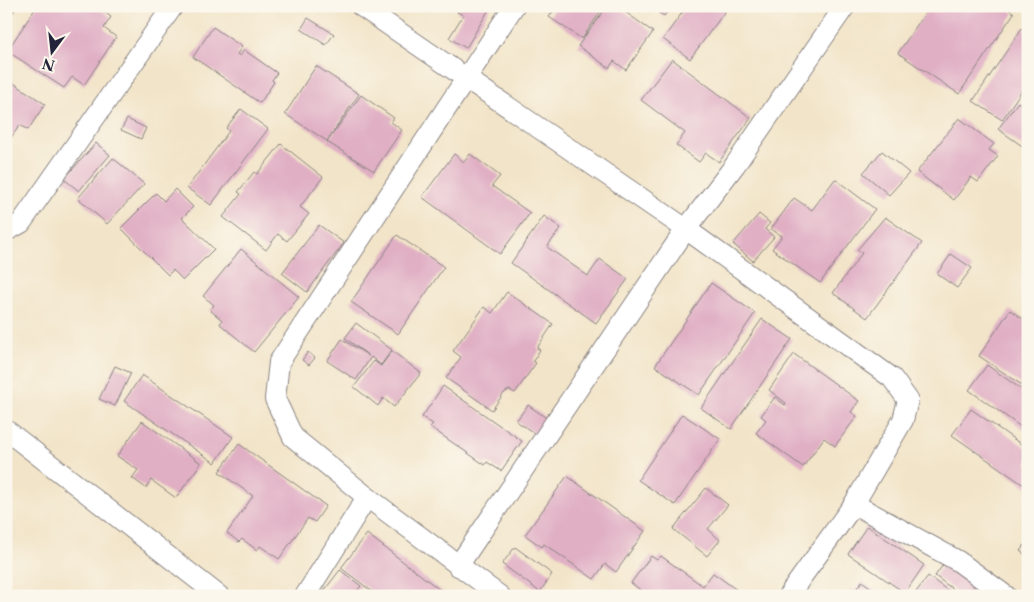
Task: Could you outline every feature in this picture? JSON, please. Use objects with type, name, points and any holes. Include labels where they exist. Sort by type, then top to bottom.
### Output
[{"type":"street","points":[[6,231],[21,223],[173,6]]},
{"type":"street","points":[[361,6],[686,229],[892,378],[908,400],[903,420],[854,504],[788,596]]},
{"type":"street","points":[[500,596],[367,497],[293,437],[275,399],[279,362],[514,6]]},
{"type":"street","points":[[458,566],[686,229],[735,165],[844,6]]},
{"type":"street","points":[[6,430],[219,596]]},
{"type":"street","points":[[305,596],[367,497]]},
{"type":"street","points":[[854,504],[958,561],[1006,596]]},
{"type":"building","points":[[6,6],[18,6],[6,21]]},
{"type":"building","points":[[37,6],[96,6],[111,17],[104,28],[116,37],[84,85],[72,77],[64,88],[7,51]]},
{"type":"building","points":[[460,6],[491,6],[466,48],[449,38],[463,15],[457,12]]},
{"type":"building","points":[[557,6],[604,6],[582,39],[549,17]]},
{"type":"building","points":[[607,6],[617,6],[653,32],[626,70],[614,61],[609,68],[578,46]]},
{"type":"building","points":[[649,6],[671,6],[664,16]]},
{"type":"building","points":[[687,6],[729,6],[690,59],[663,39]]},
{"type":"building","points":[[930,6],[1004,6],[1014,13],[959,94],[898,53]]},
{"type":"building","points":[[308,18],[334,34],[326,45],[301,29]]},
{"type":"building","points":[[213,27],[242,47],[237,54],[240,56],[244,50],[277,73],[272,80],[274,82],[260,103],[193,57]]},
{"type":"building","points":[[1022,28],[1028,32],[1028,81],[1002,120],[973,101]]},
{"type":"building","points":[[672,59],[751,118],[719,162],[706,153],[699,162],[676,145],[685,133],[641,100]]},
{"type":"building","points":[[316,66],[359,94],[327,141],[285,114]]},
{"type":"building","points":[[6,78],[45,104],[28,130],[20,125],[10,139],[6,137]]},
{"type":"building","points":[[361,95],[394,118],[391,122],[402,130],[374,171],[327,142]]},
{"type":"building","points":[[1018,102],[1028,109],[1028,150],[998,129]]},
{"type":"building","points":[[241,109],[268,129],[211,205],[187,188],[229,131],[226,128]]},
{"type":"building","points":[[959,118],[994,144],[989,150],[998,156],[978,182],[971,177],[954,200],[917,172]]},
{"type":"building","points":[[127,119],[146,128],[141,139],[121,130]]},
{"type":"building","points":[[96,143],[110,155],[79,191],[64,179]]},
{"type":"building","points":[[281,144],[323,177],[300,207],[309,214],[287,241],[278,234],[266,250],[223,217],[241,194],[238,192],[254,172],[257,174]]},
{"type":"building","points":[[882,151],[909,173],[889,195],[863,173]]},
{"type":"building","points":[[454,154],[464,162],[470,154],[500,176],[492,186],[530,213],[500,254],[422,197]]},
{"type":"building","points":[[113,158],[144,184],[107,224],[78,198]]},
{"type":"building","points":[[835,179],[875,209],[820,283],[772,249],[782,236],[771,229],[794,198],[812,210]]},
{"type":"building","points":[[175,189],[193,207],[182,218],[214,249],[183,280],[173,270],[168,275],[121,228],[156,193],[164,201]]},
{"type":"building","points":[[759,214],[770,223],[765,229],[774,237],[753,261],[733,244]]},
{"type":"building","points":[[544,216],[561,228],[547,247],[588,276],[600,259],[628,279],[596,323],[511,263]]},
{"type":"building","points":[[885,217],[922,243],[867,318],[833,293],[862,253],[857,250]]},
{"type":"building","points":[[319,225],[344,243],[307,292],[282,273]]},
{"type":"building","points":[[397,235],[444,267],[398,334],[351,302]]},
{"type":"building","points":[[241,249],[299,297],[254,352],[220,324],[222,320],[210,310],[214,305],[203,296]]},
{"type":"building","points":[[951,254],[972,268],[957,288],[937,274]]},
{"type":"building","points":[[711,283],[755,313],[699,395],[655,366]]},
{"type":"building","points":[[507,292],[553,324],[537,348],[540,350],[533,361],[536,363],[515,393],[509,390],[504,393],[492,410],[446,378],[461,357],[453,351],[484,307],[492,313]]},
{"type":"building","points":[[1010,310],[1028,322],[1028,389],[979,356]]},
{"type":"building","points":[[762,319],[792,339],[731,429],[701,408]]},
{"type":"building","points":[[356,323],[392,350],[381,365],[371,357],[356,380],[327,361],[342,339],[369,356],[345,338]]},
{"type":"building","points":[[392,351],[421,373],[394,407],[383,398],[378,406],[354,387],[374,361],[381,366]]},
{"type":"building","points":[[308,352],[315,358],[309,365],[302,360]]},
{"type":"building","points":[[794,354],[859,401],[851,412],[857,416],[835,446],[824,438],[803,467],[756,433],[766,420],[761,416],[775,397],[785,405],[786,403],[769,390]]},
{"type":"building","points":[[987,365],[1028,394],[1028,432],[969,390]]},
{"type":"building","points":[[115,366],[131,373],[115,406],[99,399]]},
{"type":"building","points":[[142,375],[233,437],[215,463],[124,401]]},
{"type":"building","points":[[443,386],[522,441],[501,471],[487,462],[485,465],[430,427],[433,424],[422,417]]},
{"type":"building","points":[[528,405],[548,419],[537,435],[516,421]]},
{"type":"building","points":[[971,409],[1028,449],[1028,488],[952,435]]},
{"type":"building","points":[[682,414],[720,439],[675,505],[638,480]]},
{"type":"building","points":[[142,421],[201,463],[176,498],[151,480],[146,488],[132,478],[138,470],[117,456]]},
{"type":"building","points":[[239,444],[326,506],[315,522],[308,518],[279,559],[260,546],[257,550],[242,539],[239,542],[227,533],[253,496],[219,472]]},
{"type":"building","points":[[567,476],[645,531],[616,572],[605,564],[594,579],[544,544],[542,547],[525,535]]},
{"type":"building","points":[[706,488],[728,505],[708,529],[720,540],[707,556],[673,529]]},
{"type":"building","points":[[867,526],[924,565],[905,593],[848,554]]},
{"type":"building","points":[[367,534],[448,596],[378,596],[341,568]]},
{"type":"building","points":[[1028,541],[1028,557],[1020,551]]},
{"type":"building","points":[[515,547],[552,574],[540,592],[502,564]]},
{"type":"building","points":[[651,556],[657,560],[661,556],[703,586],[713,573],[737,590],[733,596],[649,596],[631,583]]},
{"type":"building","points":[[945,562],[975,585],[967,596],[962,596],[935,576]]},
{"type":"building","points":[[340,570],[361,586],[353,596],[320,596]]},
{"type":"building","points":[[928,576],[955,596],[913,596]]},
{"type":"building","points":[[862,581],[882,596],[846,596],[851,589],[855,591]]}]
